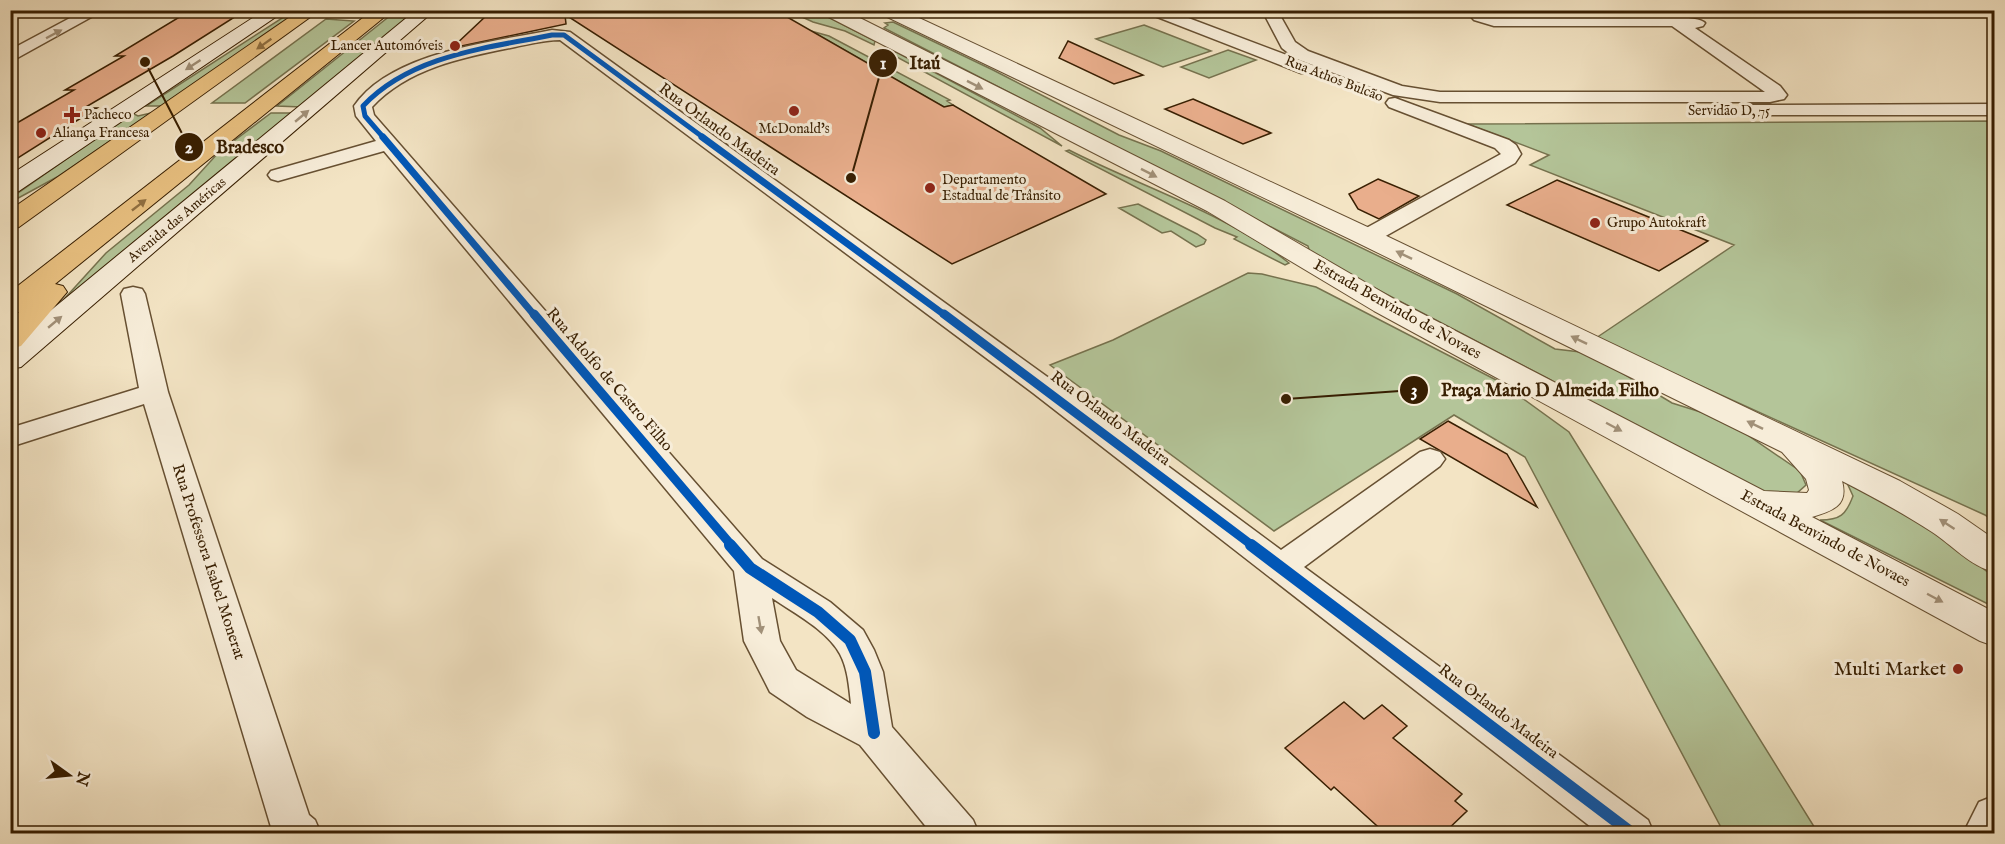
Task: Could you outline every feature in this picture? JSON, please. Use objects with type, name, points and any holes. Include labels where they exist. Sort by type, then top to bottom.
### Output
[{"type":"highway","points":[[10,222],[312,10]]},
{"type":"highway","points":[[10,306],[385,10]]},
{"type":"highway","points":[[10,206],[100,159]]},
{"type":"highway","points":[[10,340],[104,233]]},
{"type":"street","points":[[10,57],[97,10]]},
{"type":"street","points":[[10,186],[278,10]]},
{"type":"street","name":"Avenida das Américas","points":[[10,360],[427,10]]},
{"type":"street","name":"Estrada Benvindo de Novaes","points":[[829,10],[887,32],[1367,237],[1887,489],[1945,523],[1995,558]]},
{"type":"street","name":"Rua Athos Bulcão","points":[[1152,10],[1502,144],[1511,154],[1508,159],[1367,237]]},
{"type":"street","points":[[1269,10],[1288,45],[1302,55],[1413,94],[1440,97],[1770,97],[1778,95],[1689,18]]},
{"type":"street","points":[[1472,10],[1479,17],[1494,21],[1689,18],[1828,111]]},
{"type":"street","name":"Estrada Benvindo de Novaes","points":[[887,32],[1216,206],[1384,305],[1995,630]]},
{"type":"street","name":"Rua Orlando Madeira","points":[[434,62],[552,34],[564,35],[1043,387],[1633,834]]},
{"type":"street","name":"Rua Adolfo de Castro Filho","points":[[434,62],[386,84],[370,96],[363,106],[365,116],[750,568],[827,620],[850,640],[862,663],[874,733]]},
{"type":"street","name":"Servidão D, 75","points":[[1413,110],[1995,110]]},
{"type":"street","name":"Servidão D, 75","points":[[1439,120],[1463,111]]},
{"type":"street","points":[[278,175],[387,144]]},
{"type":"street","name":"Rua Professora Isabel Monerat","points":[[133,294],[154,392],[294,831]]},
{"type":"street","points":[[10,438],[154,392]]},
{"type":"street","points":[[1758,502],[1805,506],[1815,505],[1826,498],[1828,486],[1822,474],[1788,441]]},
{"type":"street","points":[[1281,567],[1430,459]]},
{"type":"street","name":"Rua Adolfo de Castro Filho","points":[[750,568],[762,641],[783,681],[820,706],[874,733],[957,834]]},
{"type":"street","points":[[1984,834],[1995,815]]},
{"type":"green space","points":[[293,11],[303,11],[162,106],[146,106]]},
{"type":"green space","points":[[396,11],[418,11],[302,107],[277,106]]},
{"type":"green space","points":[[789,11],[816,11],[875,41],[874,45],[845,31],[813,22]]},
{"type":"green space","points":[[326,19],[354,21],[245,103],[212,103]]},
{"type":"green space","points":[[893,22],[1119,135],[1161,151],[1457,294],[1555,349],[1589,353],[1672,403],[1707,414],[1743,432],[1800,471],[1806,485],[1797,493],[1783,498],[1752,489],[1687,459],[1547,378],[1340,270],[1310,253],[1308,246],[884,28],[888,25],[885,23]]},
{"type":"green space","points":[[1144,25],[1211,51],[1163,67],[1096,39]]},
{"type":"green space","points":[[811,31],[829,36],[950,100],[947,101],[953,105],[944,107]]},
{"type":"green space","points":[[1228,50],[1256,60],[1209,78],[1181,67]]},
{"type":"green space","points":[[896,52],[1040,128],[1062,146],[893,55],[892,53]]},
{"type":"green space","points":[[132,113],[138,116],[151,113],[57,177],[11,202],[11,198]]},
{"type":"green space","points":[[271,113],[295,113],[45,320],[106,253],[189,185],[219,152]]},
{"type":"green space","points":[[1994,121],[1994,522],[1985,515],[1596,338],[1734,245],[1530,165],[1549,155],[1467,124]]},
{"type":"green space","points":[[1069,150],[1238,229],[1289,263],[1285,265],[1234,239],[1237,237],[1215,228],[1066,151]]},
{"type":"green space","points":[[1138,204],[1197,234],[1206,240],[1204,244],[1196,247],[1171,231],[1162,233],[1119,208]]},
{"type":"green space","points":[[1248,273],[1262,274],[1316,287],[1500,382],[1569,432],[1818,833],[1724,833],[1525,457],[1454,415],[1274,531],[1050,365],[1113,340]]},
{"type":"green space","points":[[1847,483],[1925,524],[1994,577],[1994,607],[1820,520],[1833,519],[1848,508],[1853,496]]},
{"type":"building","points":[[558,10],[775,10],[944,107],[953,105],[1106,194],[952,264]]},
{"type":"building","points":[[186,13],[241,13],[84,108],[97,108],[10,163],[10,127],[74,90],[65,90],[124,56],[115,56]]},
{"type":"building","points":[[565,15],[566,24],[452,48],[486,16]]},
{"type":"building","points":[[1068,41],[1143,75],[1114,84],[1059,58]]},
{"type":"building","points":[[1193,99],[1271,133],[1243,144],[1165,109]]},
{"type":"building","points":[[1378,179],[1419,196],[1379,219],[1358,209],[1349,194]]},
{"type":"building","points":[[1557,180],[1708,241],[1659,271],[1507,205]]},
{"type":"building","points":[[1448,421],[1507,454],[1537,507],[1420,439]]},
{"type":"building","points":[[1344,702],[1364,719],[1382,705],[1407,726],[1393,738],[1462,794],[1455,801],[1467,811],[1443,834],[1386,834],[1334,787],[1331,790],[1285,748]]},
{"type":"cycle path","points":[[874,733],[865,672],[850,640],[831,621],[750,568],[365,116],[363,106],[378,90],[398,77],[449,57],[552,35],[564,35],[1043,387],[1633,834]]},
{"type":"place","name":"Lancer Automóveis","points":[[455,46]]},
{"type":"place","name":"Bradesco","points":[[145,62]]},
{"type":"place","name":"McDonald's","points":[[794,111]]},
{"type":"place","name":"Pacheco","points":[[72,115]]},
{"type":"place","name":"Aliança Francesa","points":[[41,133]]},
{"type":"place","name":"Itaú","points":[[851,178]]},
{"type":"place","name":"Departamento Estadual de Trânsito","points":[[930,188]]},
{"type":"place","name":"Grupo Autokraft","points":[[1595,223]]},
{"type":"place","name":"Praça Mario D Almeida Filho","points":[[1286,399]]},
{"type":"place","name":"Multi Market","points":[[1958,669]]}]
